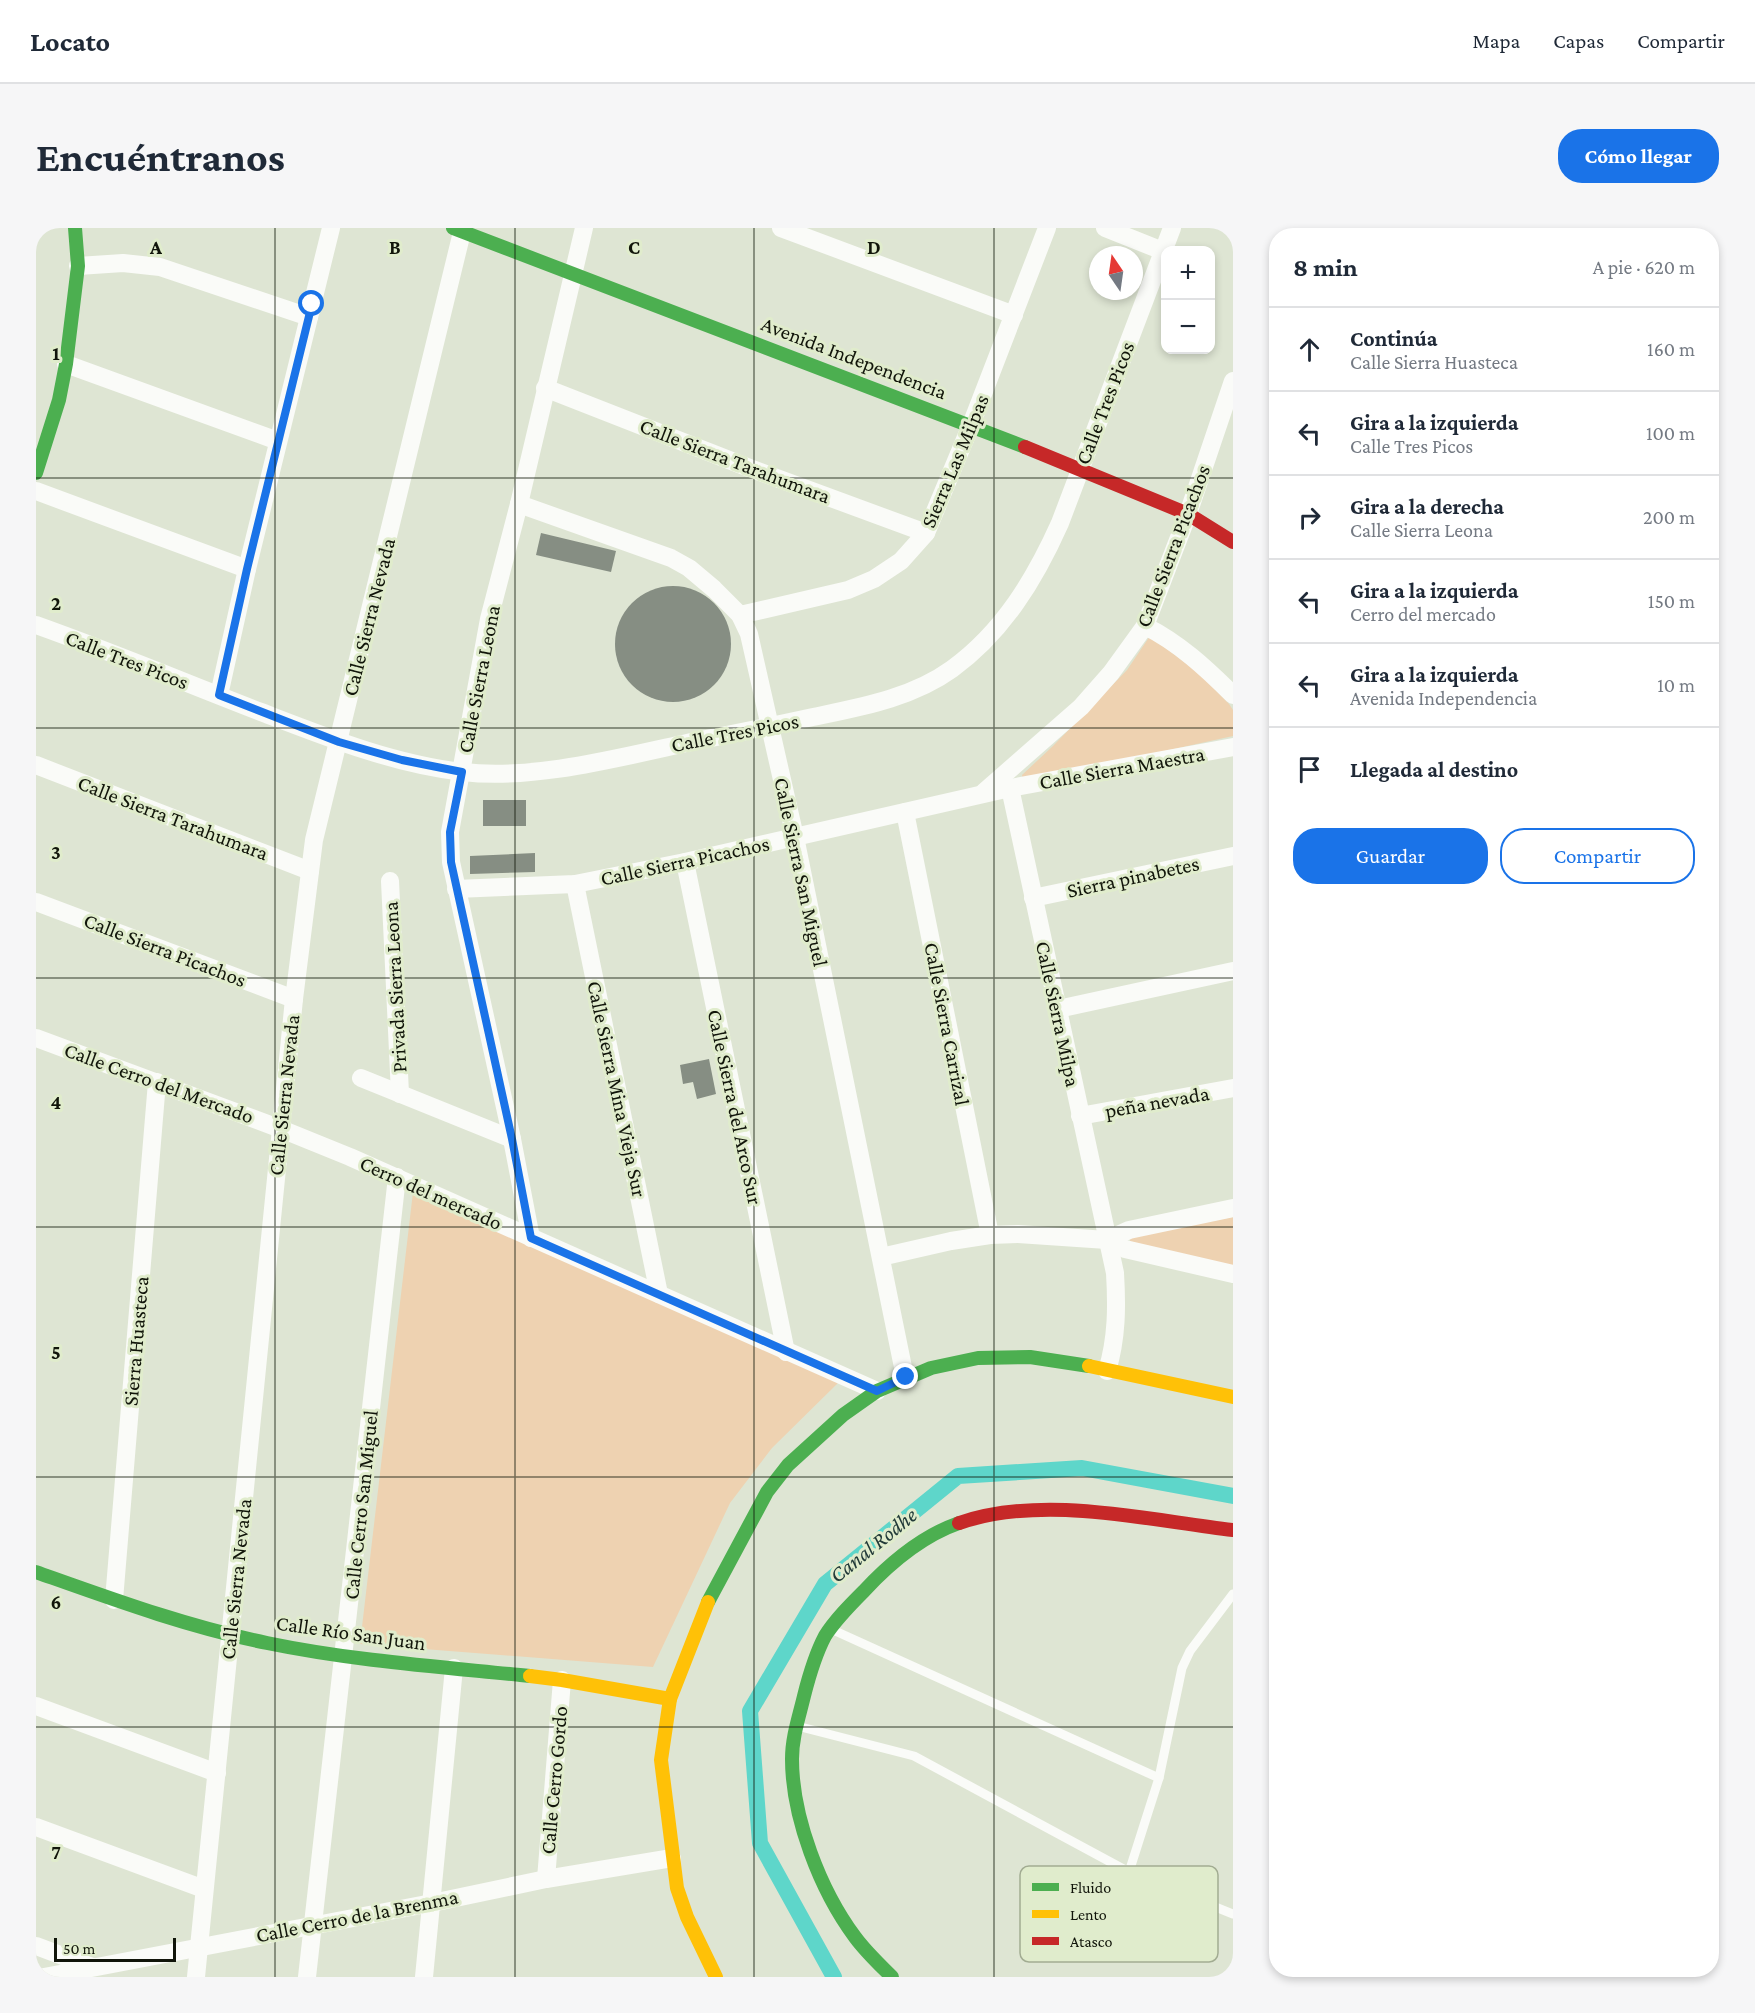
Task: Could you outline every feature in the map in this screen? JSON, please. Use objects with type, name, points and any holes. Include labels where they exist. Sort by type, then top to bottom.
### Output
[{"type":"street","points":[[36,473],[58,400],[66,364],[78,266],[75,228]]},
{"type":"street","points":[[219,695],[247,569],[331,228]]},
{"type":"street","name":"Calle Sierra Leona","points":[[531,1238],[512,1139],[456,889],[451,862],[450,832],[489,619],[519,504],[584,228]]},
{"type":"street","points":[[781,228],[1014,315]]},
{"type":"street","name":"Sierra Las Milpas","points":[[740,615],[848,590],[874,579],[901,561],[926,533],[971,425],[1047,228]]},
{"type":"street","points":[[1105,228],[1161,249]]},
{"type":"street","name":"Calle Tres Picos","points":[[1165,246],[1172,228]]},
{"type":"street","name":"Avenida Independencia","points":[[459,229],[1080,468],[1188,514],[1233,542]]},
{"type":"street","name":"Calle Sierra Nevada","points":[[196,1977],[294,999],[314,840],[459,229]]},
{"type":"street","name":"Calle Tres Picos","points":[[36,625],[339,742],[402,760],[462,772],[521,772],[571,766],[876,704],[909,693],[952,669],[988,637],[1013,609],[1031,581],[1056,533],[1161,255]]},
{"type":"street","points":[[78,266],[123,263],[160,267],[309,317]]},
{"type":"street","points":[[66,364],[278,441]]},
{"type":"street","name":"Calle Sierra Picachos","points":[[982,795],[1081,707],[1112,673],[1144,626],[1188,514],[1233,381]]},
{"type":"street","name":"Calle Sierra Tarahumara","points":[[545,387],[752,469],[926,533]]},
{"type":"street","points":[[36,491],[247,569]]},
{"type":"street","name":"Calle Sierra San Miguel","points":[[519,504],[671,558],[689,568],[740,615],[749,634],[795,837],[906,1377]]},
{"type":"street","points":[[1144,626],[1167,637],[1233,695]]},
{"type":"street","name":"Calle Sierra Maestra","points":[[1010,788],[1233,747]]},
{"type":"street","name":"Calle Sierra Tarahumara","points":[[36,765],[310,871]]},
{"type":"street","name":"Calle Sierra Picachos","points":[[456,889],[575,884],[685,862],[1010,788]]},
{"type":"street","name":"Calle Sierra Milpa","points":[[1010,788],[1114,1273],[1117,1309],[1113,1351],[1107,1371]]},
{"type":"street","name":"Calle Sierra Carrizal","points":[[905,812],[990,1235]]},
{"type":"street","name":"Sierra pinabetes","points":[[1034,898],[1233,856]]},
{"type":"street","name":"Calle Sierra del Arco Sur","points":[[685,862],[786,1352]]},
{"type":"street","name":"Privada Sierra Leona","points":[[390,881],[400,1094]]},
{"type":"street","name":"Calle Sierra Mina Vieja Sur","points":[[575,884],[659,1294]]},
{"type":"street","name":"Calle Sierra Picachos","points":[[36,902],[294,999]]},
{"type":"street","points":[[1058,1009],[1233,971]]},
{"type":"street","name":"Calle Cerro del Mercado","points":[[36,1038],[282,1129]]},
{"type":"street","name":"Privada Sierra Leona","points":[[361,1078],[512,1139]]},
{"type":"street","name":"Sierra Huasteca","points":[[114,1600],[157,1082]]},
{"type":"street","name":"peña nevada","points":[[1080,1116],[1233,1088]]},
{"type":"street","name":"Cerro del mercado","points":[[282,1129],[397,1177],[877,1391]]},
{"type":"street","name":"Calle Cerro San Miguel","points":[[307,1977],[397,1177]]},
{"type":"street","points":[[1107,1240],[1129,1230],[1233,1208]]},
{"type":"street","points":[[881,1257],[951,1240],[1018,1234],[1107,1240],[1125,1249],[1233,1274]]},
{"type":"street","points":[[716,1977],[687,1917],[677,1888],[661,1760],[670,1699],[711,1591],[767,1492],[788,1465],[820,1434],[877,1391],[906,1377],[953,1362],[1002,1356],[1066,1361],[1233,1397]]},
{"type":"street","points":[[892,1977],[853,1935],[815,1862],[804,1831],[793,1777],[792,1757],[797,1726],[813,1662],[830,1629],[878,1576],[943,1529],[970,1519],[1001,1512],[1044,1509],[1088,1512],[1233,1530]]},
{"type":"street","name":"Calle Río San Juan","points":[[36,1572],[177,1621],[267,1643],[344,1656],[562,1680],[670,1699]]},
{"type":"street","points":[[424,1977],[454,1668]]},
{"type":"street","name":"Calle Cerro Gordo","points":[[546,1879],[562,1680]]},
{"type":"street","points":[[36,1706],[217,1773]]},
{"type":"street","points":[[36,1827],[204,1889]]},
{"type":"street","name":"Calle Cerro de la Brenma","points":[[44,1977],[546,1879],[672,1858]]},
{"type":"street","points":[[36,1946],[92,1967]]},
{"type":"lane","points":[[1131,1866],[1159,1778],[1182,1668],[1190,1651],[1233,1594]]},
{"type":"lane","points":[[830,1629],[1159,1778]]},
{"type":"lane","points":[[797,1726],[914,1756],[1118,1866]]},
{"type":"lane","points":[[1218,1908],[1233,1914]]},
{"type":"shaded area","points":[[1150,636],[1201,675],[1229,704],[1233,710],[1233,736],[1023,782],[1022,775],[1127,670]]},
{"type":"shaded area","points":[[413,1192],[839,1382],[772,1448],[730,1503],[653,1667],[360,1644]]},
{"type":"shaded area","points":[[1233,1217],[1233,1266],[1131,1244],[1129,1237]]},
{"type":"building","points":[[541,533],[616,551],[611,572],[536,555]]},
{"type":"building","points":[[673,586],[695,591],[714,603],[726,622],[731,644],[726,666],[714,685],[695,697],[673,702],[651,697],[632,685],[620,666],[615,644],[620,622],[632,603],[651,591]]},
{"type":"building","points":[[483,800],[526,800],[526,826],[483,826]]},
{"type":"building","points":[[535,853],[535,872],[470,874],[470,856]]},
{"type":"building","points":[[709,1059],[716,1094],[697,1099],[693,1082],[683,1084],[680,1065]]},
{"type":"waterway","name":"Canal Rodhe","points":[[834,1977],[760,1843],[750,1711],[825,1584],[958,1476],[1082,1468],[1233,1496]]},
{"type":"traffic: fast","points":[[36,473],[59,400],[66,364],[78,266],[75,228]]},
{"type":"traffic: fast","points":[[453,228],[1025,447]]},
{"type":"traffic: fast","points":[[708,1602],[767,1492],[788,1465],[843,1415],[877,1391],[931,1368],[978,1358],[1030,1357],[1089,1366]]},
{"type":"traffic: fast","points":[[892,1977],[868,1953],[842,1918],[830,1898],[810,1852],[793,1781],[793,1743],[818,1651],[833,1624],[896,1561],[932,1535],[959,1523]]},
{"type":"traffic: fast","points":[[36,1572],[179,1621],[267,1643],[365,1659],[530,1676]]},
{"type":"traffic: slow","points":[[1089,1366],[1233,1397]]},
{"type":"traffic: slow","points":[[708,1602],[670,1699],[661,1760],[677,1888],[687,1917],[716,1977]]},
{"type":"traffic: slow","points":[[530,1676],[670,1699]]},
{"type":"traffic: jam","points":[[1025,447],[1188,514],[1233,542]]},
{"type":"traffic: jam","points":[[959,1523],[1025,1510],[1060,1510],[1130,1516],[1233,1530]]},
{"type":"route","points":[[312,304],[247,569],[219,695],[339,742],[402,760],[462,772],[450,832],[451,862],[512,1139],[531,1238],[877,1391],[906,1377]]}]
